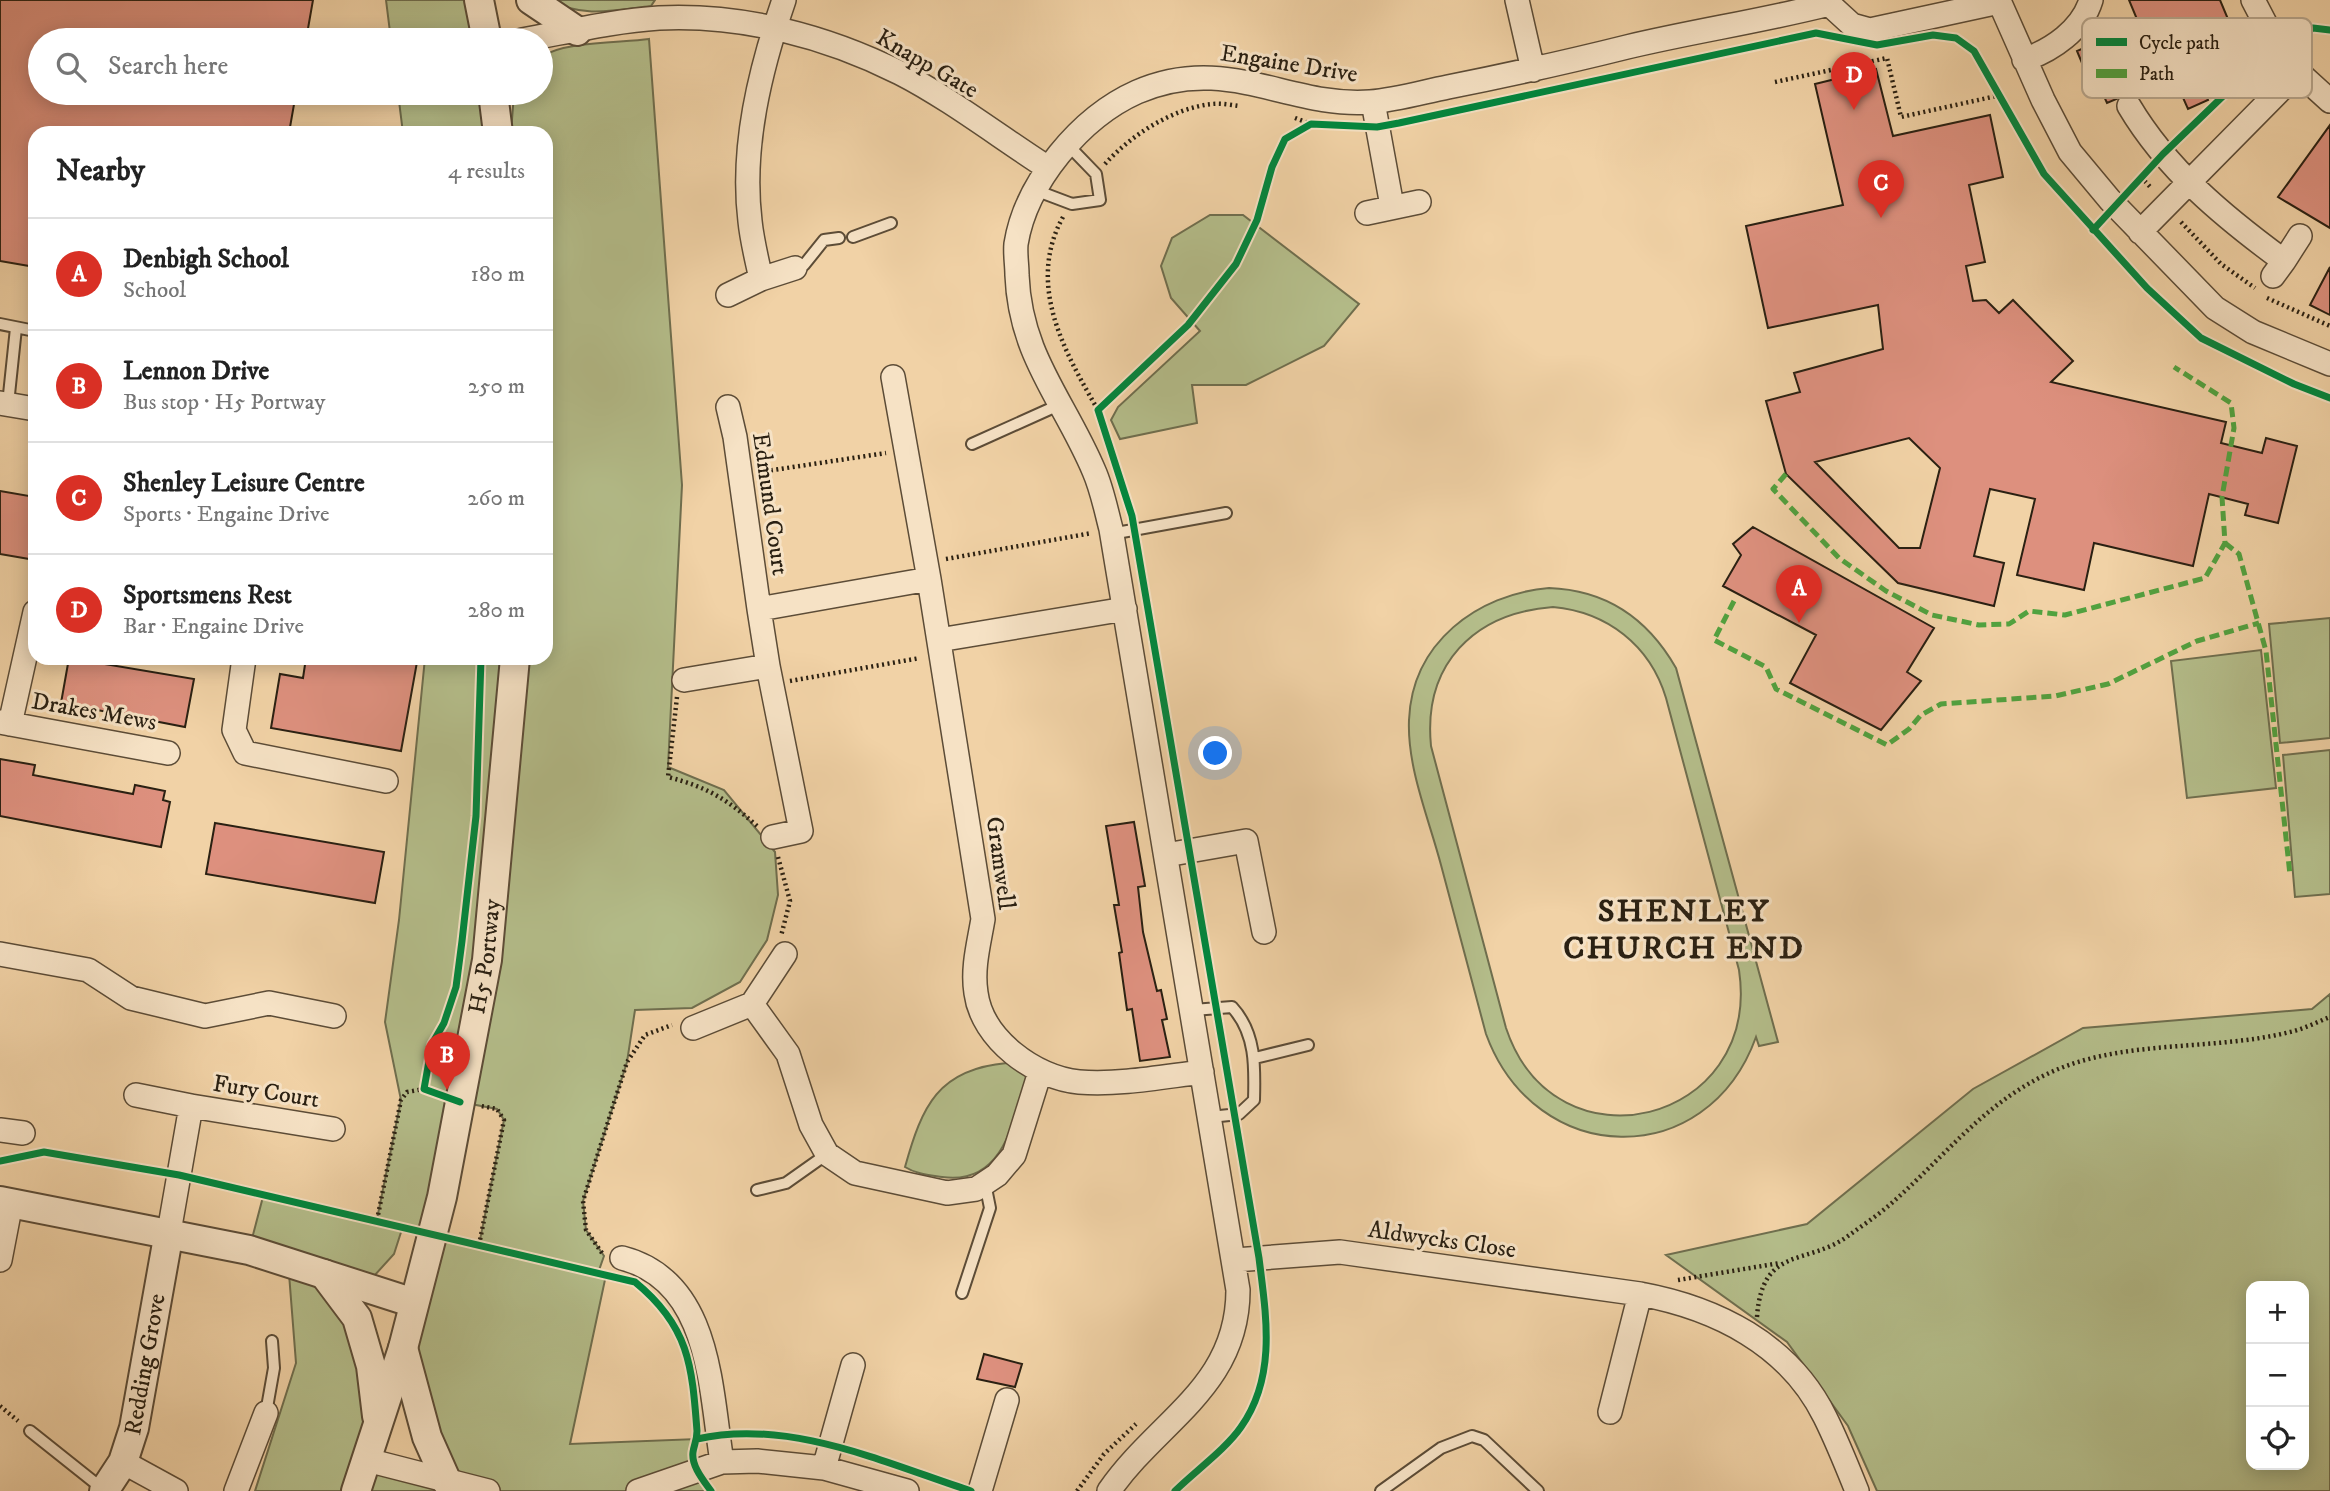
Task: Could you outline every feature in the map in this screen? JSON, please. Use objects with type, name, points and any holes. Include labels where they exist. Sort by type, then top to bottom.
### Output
[{"type":"street","points":[[480,0],[485,28]]},
{"type":"street","points":[[531,0],[577,31]]},
{"type":"street","points":[[761,279],[750,221],[747,166],[754,107],[783,0]]},
{"type":"street","points":[[1517,0],[1533,70]]},
{"type":"street","points":[[2024,60],[2056,47],[2089,7],[2091,0]]},
{"type":"street","points":[[2253,0],[2262,18]]},
{"type":"street","name":"Engaine Drive","points":[[1110,1491],[1139,1452],[1209,1382],[1229,1348],[1238,1317],[1235,1260],[1111,532],[1095,472],[1037,363],[1018,306],[1016,244],[1035,190],[1048,168],[1067,144],[1112,106],[1165,82],[1209,76],[1345,103],[1373,102],[1533,70],[1714,26],[1760,22],[1830,2],[1852,25],[1870,30],[1993,2]]},
{"type":"street","points":[[1993,2],[2070,152],[2140,232],[2215,308],[2253,332],[2330,364]]},
{"type":"street","name":"Knapp Gate","points":[[553,35],[657,18],[704,18],[774,28],[838,46],[902,74],[1048,168]]},
{"type":"street","points":[[2312,85],[2330,101]]},
{"type":"street","points":[[2140,232],[2272,98]]},
{"type":"street","points":[[1373,102],[1392,206]]},
{"type":"street","points":[[494,105],[497,126]]},
{"type":"street","points":[[2129,106],[2163,154],[2188,183],[2278,268],[2300,236]]},
{"type":"street","points":[[1367,213],[1419,202]]},
{"type":"street","points":[[728,295],[761,279],[795,268]]},
{"type":"street","name":"Gramwell","points":[[893,377],[928,571],[983,919],[975,964],[976,995],[990,1028],[1005,1046],[1040,1072],[1077,1082],[1125,1082],[1202,1072]]},
{"type":"street","points":[[4,403],[28,408]]},
{"type":"street","name":"Edmund Court","points":[[728,407],[735,437],[738,476],[771,675],[808,831],[773,837]]},
{"type":"street","name":"Edmund Court","points":[[759,609],[928,571]]},
{"type":"street","points":[[940,648],[1125,609]]},
{"type":"street","name":"Drakes Mews","points":[[28,638],[5,723],[169,753]]},
{"type":"street","points":[[243,665],[234,730],[245,753],[386,781]]},
{"type":"street","name":"H5 Portway","points":[[356,1491],[403,1348],[442,1197],[487,960],[514,665]]},
{"type":"street","points":[[684,680],[771,675]]},
{"type":"street","points":[[1167,855],[1246,841],[1264,932]]},
{"type":"street","points":[[0,954],[88,970],[131,998],[205,1016],[268,1003],[334,1016]]},
{"type":"street","points":[[693,1028],[752,1004],[786,954]]},
{"type":"street","points":[[752,1004],[788,1054],[811,1125],[827,1154],[855,1173],[947,1193],[976,1189],[997,1175],[1014,1155],[1040,1072]]},
{"type":"street","name":"Fury Court","points":[[136,1095],[333,1129]]},
{"type":"street","name":"Fury Court","points":[[169,1232],[191,1106]]},
{"type":"street","points":[[0,1260],[5,1202],[169,1232],[249,1250],[414,1303]]},
{"type":"street","name":"Redding Grove","points":[[104,1491],[123,1462],[134,1428],[169,1232]]},
{"type":"street","name":"Aldwycks Close","points":[[1235,1260],[1340,1252],[1678,1301],[1721,1317],[1753,1335],[1795,1371],[1824,1415],[1857,1491]]},
{"type":"street","points":[[611,1262],[657,1273],[692,1316],[703,1340],[722,1462]]},
{"type":"street","points":[[324,1274],[357,1318],[371,1366],[378,1429]]},
{"type":"street","points":[[1610,1412],[1640,1294]]},
{"type":"street","points":[[403,1348],[427,1437],[447,1482]]},
{"type":"street","points":[[824,1468],[853,1365]]},
{"type":"street","points":[[980,1491],[1007,1400]]},
{"type":"street","points":[[236,1491],[266,1413]]},
{"type":"street","points":[[368,1460],[488,1491]]},
{"type":"street","points":[[638,1491],[722,1462],[767,1461],[824,1468],[906,1491]]},
{"type":"street","points":[[123,1462],[176,1491]]},
{"type":"lane","points":[[1035,190],[1072,204],[1100,200],[1096,174],[1067,144]]},
{"type":"lane","points":[[853,237],[891,223]]},
{"type":"lane","points":[[795,268],[804,265],[824,240],[839,238]]},
{"type":"lane","points":[[0,324],[28,330]]},
{"type":"lane","points":[[4,403],[16,328]]},
{"type":"lane","points":[[972,444],[1061,404]]},
{"type":"lane","points":[[1111,532],[1226,513]]},
{"type":"lane","points":[[1194,1010],[1232,1007],[1243,1019],[1255,1058],[1254,1100],[1239,1114],[1210,1117]]},
{"type":"lane","points":[[1255,1058],[1308,1045]]},
{"type":"lane","points":[[757,1190],[786,1183],[827,1154]]},
{"type":"lane","points":[[962,1293],[990,1208],[985,1183]]},
{"type":"lane","points":[[266,1413],[274,1368],[272,1341]]},
{"type":"lane","points":[[30,1431],[104,1491]]},
{"type":"lane","points":[[1381,1491],[1441,1448],[1472,1436],[1485,1440],[1538,1491]]},
{"type":"path","points":[[1774,82],[1887,58],[1901,117],[2001,95]]},
{"type":"path","points":[[1996,86],[2006,105]]},
{"type":"path","points":[[1096,174],[1140,134],[1173,114],[1213,103],[1248,107]]},
{"type":"path","points":[[1285,115],[1311,124],[1325,125]]},
{"type":"path","points":[[1303,129],[1311,124]]},
{"type":"path","points":[[2116,205],[2163,154]]},
{"type":"path","points":[[2141,177],[2221,264],[2269,299],[2330,326]]},
{"type":"path","points":[[1072,204],[1061,219],[1049,256],[1047,294],[1057,333],[1098,410],[1101,422]]},
{"type":"path","points":[[1098,410],[1107,402]]},
{"type":"path","points":[[738,476],[905,450]]},
{"type":"path","points":[[928,571],[1111,532]]},
{"type":"path","points":[[771,675],[940,648]]},
{"type":"path","points":[[684,680],[676,703],[668,777],[698,784],[727,799],[773,837],[790,901],[781,933],[786,954]]},
{"type":"path","points":[[1756,1325],[1758,1296],[1780,1262],[1844,1239],[1894,1201],[1961,1134],[1998,1103],[2046,1075],[2097,1057],[2290,1032],[2330,1017]]},
{"type":"path","points":[[611,1262],[586,1230],[583,1201],[627,1062],[645,1035],[688,1018],[693,1028]]},
{"type":"path","points":[[424,1089],[426,1077]]},
{"type":"path","points":[[377,1220],[401,1100],[407,1092],[424,1089],[460,1102],[497,1110],[504,1120],[479,1245]]},
{"type":"path","points":[[364,1217],[390,1223]]},
{"type":"path","points":[[467,1242],[490,1248]]},
{"type":"path","points":[[0,1406],[30,1431]]},
{"type":"green space","points":[[386,0],[479,0],[485,28],[390,28]]},
{"type":"green space","points":[[547,0],[655,0],[651,6],[598,12],[561,6]]},
{"type":"green space","points":[[649,39],[682,485],[668,767],[724,790],[775,852],[778,895],[767,940],[740,982],[692,1008],[635,1010],[627,1062],[583,1201],[586,1230],[604,1256],[598,1273],[606,1275],[570,1444],[697,1439],[694,1454],[696,1466],[711,1491],[255,1491],[296,1363],[288,1261],[249,1250],[264,1193],[377,1219],[401,1100],[385,1022],[399,920],[424,665],[553,665],[553,126],[512,126],[513,105],[553,105],[553,51],[593,43]],"holes":[[[460,1102],[497,1109],[504,1120],[479,1245],[428,1227]],[[403,1226],[427,1227],[403,1348],[447,1482],[368,1460],[357,1318],[326,1275],[374,1276],[394,1254]]]},
{"type":"green space","points":[[400,105],[494,105],[497,126],[402,126]]},
{"type":"green space","points":[[1210,215],[1243,215],[1359,304],[1324,346],[1246,385],[1192,385],[1197,423],[1120,439],[1111,420],[1118,407],[1200,331],[1171,298],[1161,266],[1172,238]]},
{"type":"green space","points":[[1549,588],[1570,590],[1607,601],[1639,622],[1676,668],[1778,1042],[1759,1046],[1756,1037],[1732,1081],[1700,1113],[1662,1131],[1621,1137],[1580,1130],[1542,1110],[1510,1078],[1486,1034],[1420,793],[1411,756],[1409,720],[1413,692],[1422,668],[1436,646],[1453,627],[1497,600],[1522,592]],"holes":[[[1553,607],[1591,616],[1624,634],[1649,662],[1659,679],[1739,970],[1738,1023],[1719,1065],[1688,1095],[1650,1112],[1607,1115],[1566,1103],[1531,1074],[1506,1028],[1431,746],[1431,717],[1435,691],[1445,668],[1459,648],[1477,632],[1524,611]]]},
{"type":"green space","points":[[2330,618],[2330,738],[2280,743],[2269,624]]},
{"type":"green space","points":[[2261,650],[2276,788],[2187,798],[2171,661]]},
{"type":"green space","points":[[2330,750],[2330,894],[2295,897],[2283,755]]},
{"type":"green space","points":[[2330,994],[2330,1491],[1877,1491],[1848,1426],[1787,1342],[1666,1255],[1807,1224],[1973,1089],[2083,1028],[2312,1009]]},
{"type":"green space","points":[[1007,1063],[1027,1075],[1011,1129],[993,1161],[980,1171],[963,1177],[927,1175],[905,1167],[918,1126],[936,1094],[964,1073]]},
{"type":"building","points":[[0,0],[313,0],[308,28],[28,28],[28,105],[294,105],[290,126],[28,126],[28,266],[0,261]]},
{"type":"building","points":[[2129,0],[2220,0],[2228,18],[2136,18]]},
{"type":"building","points":[[2082,49],[2082,63],[2077,51]]},
{"type":"building","points":[[1876,69],[1893,136],[1990,115],[2003,177],[1969,185],[1985,262],[1966,266],[1973,301],[1986,300],[1999,313],[2013,300],[2073,361],[2051,382],[2226,422],[2221,443],[2262,453],[2266,438],[2297,446],[2278,523],[2245,515],[2248,504],[2209,494],[2193,566],[2094,543],[2084,590],[2017,575],[2035,499],[1990,489],[1974,556],[2004,563],[1994,606],[1898,583],[1786,474],[1766,401],[1800,392],[1794,373],[1883,349],[1878,305],[1768,328],[1746,226],[1843,205],[1815,84]],"holes":[[[1909,438],[1940,468],[1920,548],[1899,548],[1815,462]]]},
{"type":"building","points":[[2105,98],[2119,98],[2107,103]]},
{"type":"building","points":[[2183,98],[2207,98],[2208,100],[2188,109]]},
{"type":"building","points":[[2330,125],[2330,228],[2278,197]]},
{"type":"building","points":[[2330,267],[2330,315],[2310,305]]},
{"type":"building","points":[[0,491],[28,496],[28,559],[0,554]]},
{"type":"building","points":[[1753,527],[1934,628],[1907,672],[1921,681],[1881,730],[1790,683],[1816,635],[1723,586],[1741,555],[1733,544]]},
{"type":"building","points":[[68,665],[111,665],[194,679],[185,727],[61,703]]},
{"type":"building","points":[[305,665],[416,665],[401,751],[271,728],[280,674],[303,678]]},
{"type":"building","points":[[0,759],[35,765],[33,775],[133,794],[135,785],[165,791],[163,800],[170,802],[161,847],[0,816]]},
{"type":"building","points":[[1134,822],[1145,886],[1138,887],[1143,932],[1157,991],[1161,990],[1167,1019],[1162,1020],[1170,1057],[1140,1061],[1132,1009],[1127,1010],[1119,953],[1122,952],[1114,905],[1119,905],[1106,826]]},
{"type":"building","points":[[215,823],[384,852],[375,903],[206,874]]},
{"type":"building","points":[[984,1354],[1022,1364],[1015,1387],[977,1379]]},
{"type":"marked path","points":[[1786,474],[1773,489],[1839,558],[1886,591],[1932,615],[1979,625],[2009,624],[2029,611],[2065,615],[2205,578],[2225,543],[2222,497],[2234,428],[2231,403],[2174,367]]},
{"type":"marked path","points":[[2225,543],[2239,554],[2266,651],[2290,875]]},
{"type":"marked path","points":[[1734,601],[1714,640],[1766,667],[1776,689],[1887,745],[1909,729],[1921,715],[1941,704],[2055,696],[2108,684],[2197,641],[2259,623]]},
{"type":"cycle path","points":[[2312,29],[2330,30]]},
{"type":"cycle path","points":[[1175,1491],[1227,1444],[1252,1407],[1264,1366],[1266,1323],[1259,1258],[1132,516],[1098,410],[1188,325],[1236,264],[1257,220],[1272,167],[1285,139],[1311,124],[1377,127],[1816,33],[1877,45],[1933,35],[1956,38],[1974,51],[2044,174],[2147,288],[2201,338],[2294,384],[2330,398]]},
{"type":"cycle path","points":[[2093,230],[2163,154],[2221,98]]},
{"type":"cycle path","points":[[460,1102],[424,1089],[432,1044],[444,1023],[456,987],[476,816],[481,665]]},
{"type":"cycle path","points":[[0,1161],[44,1152],[179,1175],[635,1282],[667,1315],[684,1348],[693,1386],[697,1431],[694,1463],[711,1491]]},
{"type":"cycle path","points":[[697,1439],[732,1434],[767,1434],[801,1439],[871,1457],[971,1491]]},
{"type":"place","name":"Sportsmens Rest","points":[[1854,110]]},
{"type":"place","name":"Shenley Leisure Centre","points":[[1881,218]]},
{"type":"place","name":"Denbigh School","points":[[1799,623]]},
{"type":"place","name":"Lennon Drive","points":[[447,1090]]},
{"type":"district","name":"SHENLEY CHURCH END","points":[[1684,930]]}]
